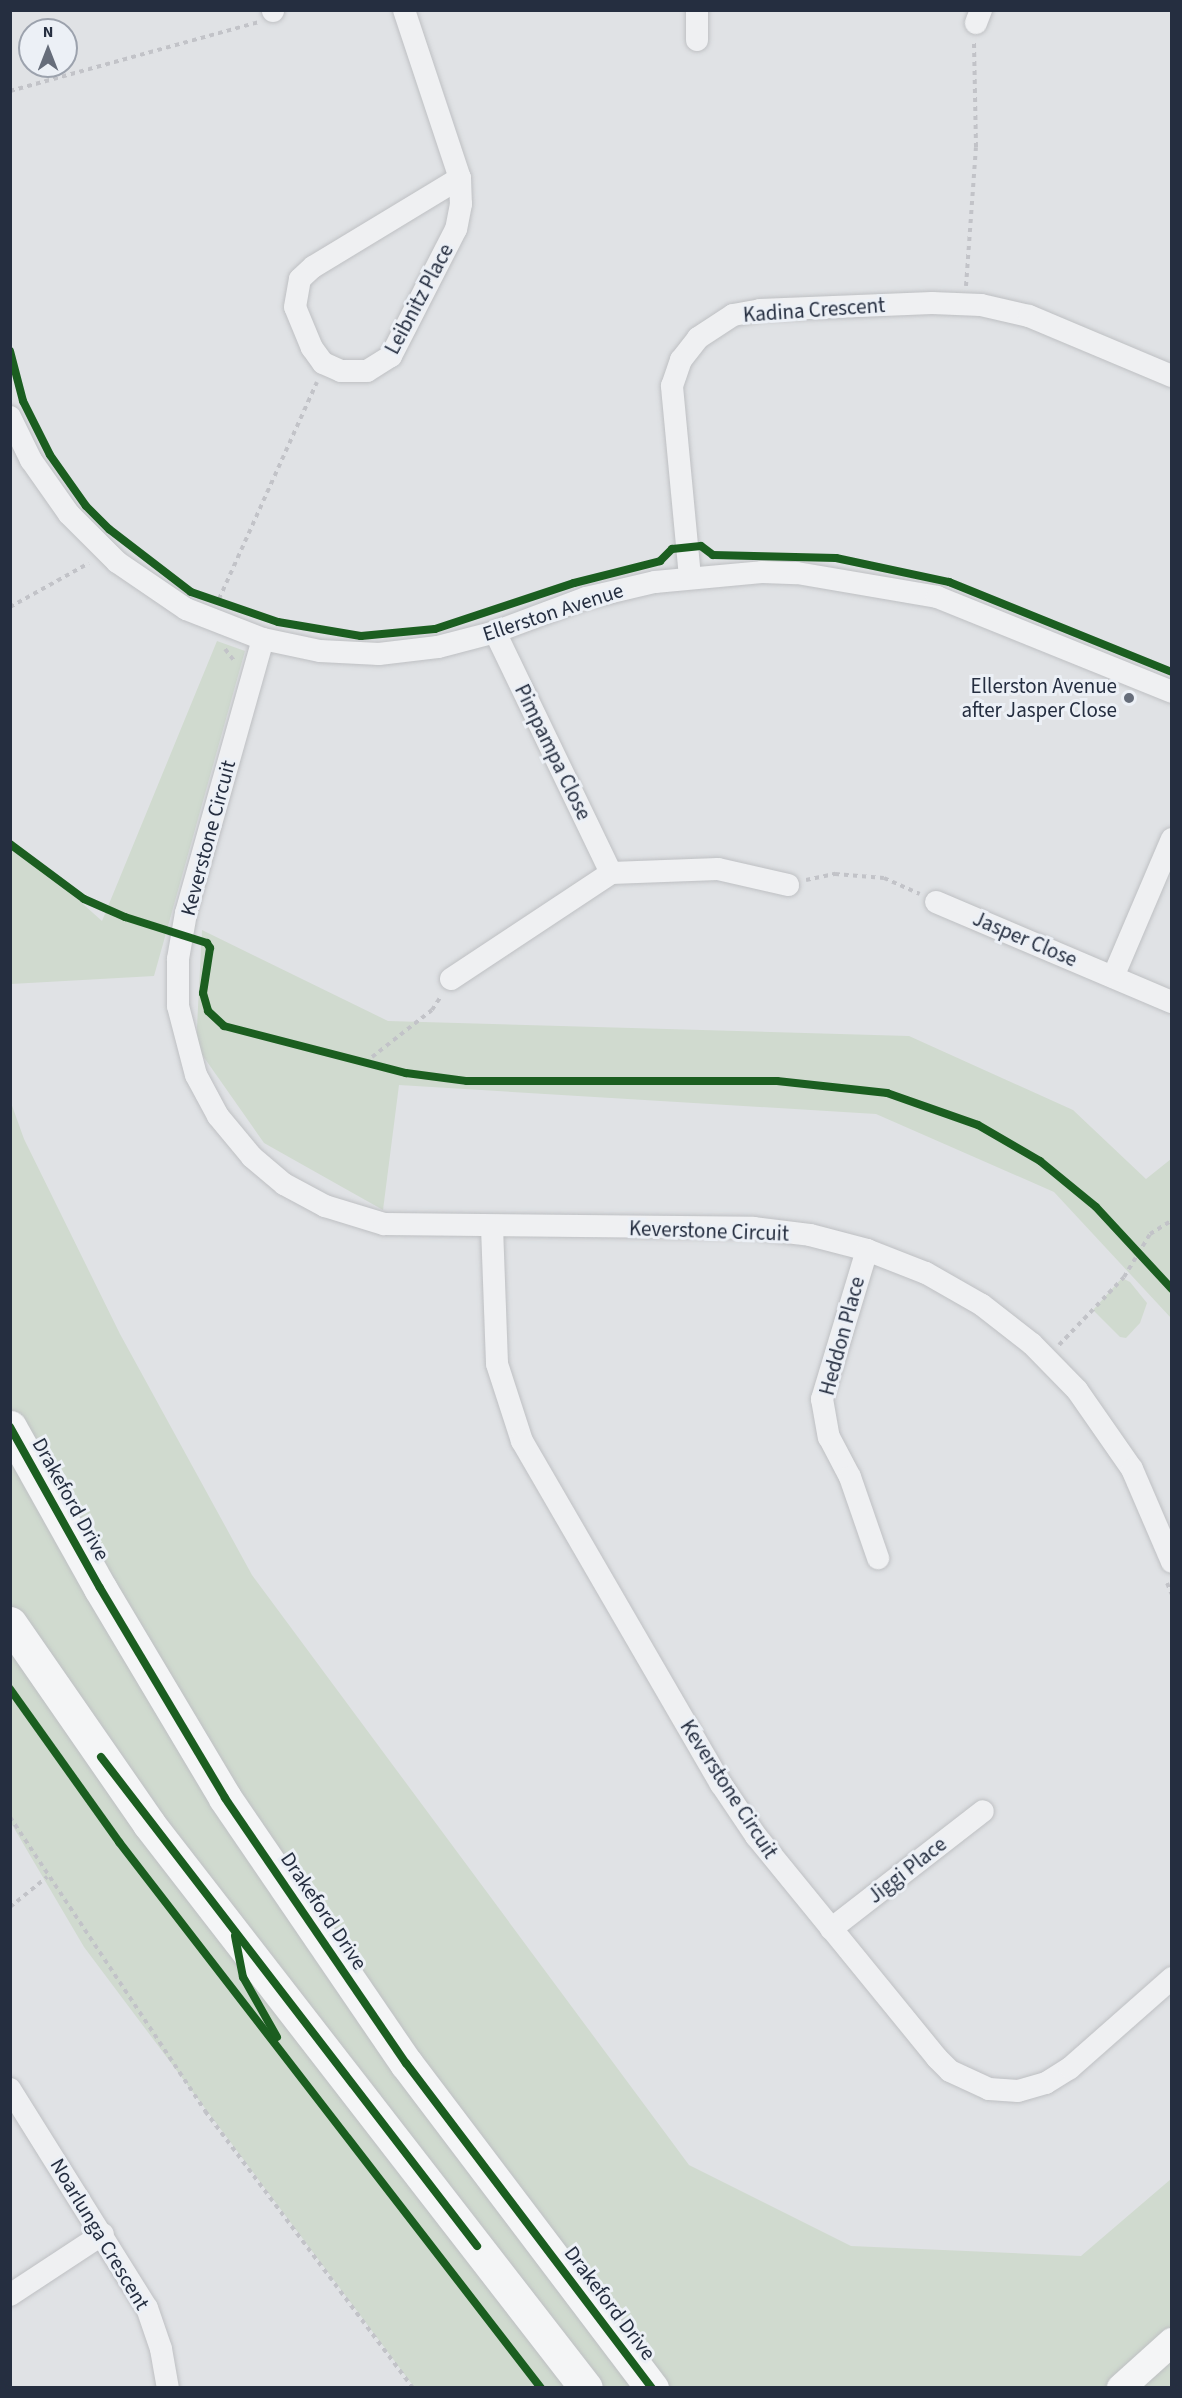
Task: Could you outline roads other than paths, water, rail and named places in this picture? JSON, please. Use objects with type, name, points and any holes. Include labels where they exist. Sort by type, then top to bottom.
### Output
[{"type":"highway","name":"Drakeford Drive","points":[[10,1427],[100,1588],[232,1808],[406,2063],[652,2388]]},
{"type":"highway","points":[[10,1623],[21,1650],[149,1824],[586,2388]]},
{"type":"main road","points":[[1121,2388],[1172,2342]]},
{"type":"street","name":"Leibnitz Place","points":[[404,10],[460,178],[461,204],[456,229],[391,356],[367,370],[341,371],[323,363],[312,348],[295,307],[300,279],[313,267],[460,178]]},
{"type":"street","points":[[697,10],[697,40]]},
{"type":"street","name":"Kadina Crescent","points":[[690,577],[671,400],[681,360],[698,338],[733,315],[760,310],[965,304],[1029,316],[1172,376]]},
{"type":"street","name":"Ellerston Avenue","points":[[10,417],[31,459],[69,514],[117,562],[186,609],[262,639],[320,651],[379,654],[438,647],[495,632],[586,598],[690,577],[797,573],[903,588],[1004,621],[1172,692]]},
{"type":"street","name":"Pimpampa Close","points":[[495,632],[611,873]]},
{"type":"street","name":"Keverstone Circuit","points":[[262,639],[186,913],[178,959],[178,1006],[196,1075],[218,1116],[258,1163],[284,1184],[325,1206],[384,1224],[492,1227],[753,1228],[810,1235],[867,1250],[926,1273],[982,1305],[1046,1358],[1097,1415],[1132,1469],[1167,1568]]},
{"type":"street","points":[[1113,977],[1172,838]]},
{"type":"street","points":[[451,979],[611,873],[718,870],[788,885]]},
{"type":"street","name":"Jasper Close","points":[[936,902],[1172,1002]]},
{"type":"street","name":"Keverstone Circuit","points":[[492,1227],[497,1364],[522,1441],[721,1784],[756,1836],[937,2058],[950,2071],[989,2089],[1018,2091],[1046,2083],[1070,2068],[1172,1978]]},
{"type":"street","name":"Heddon Place","points":[[867,1250],[822,1399],[829,1437],[850,1477],[879,1558]]},
{"type":"street","name":"Jiggi Place","points":[[831,1929],[983,1811]]},
{"type":"street","name":"Noarlunga Crescent","points":[[10,2089],[104,2234],[147,2308],[161,2349],[168,2388]]},
{"type":"street","points":[[10,2295],[104,2234]]},
{"type":"place","name":"Ellerston Avenue after Jasper Close","points":[[1129,698]]}]
